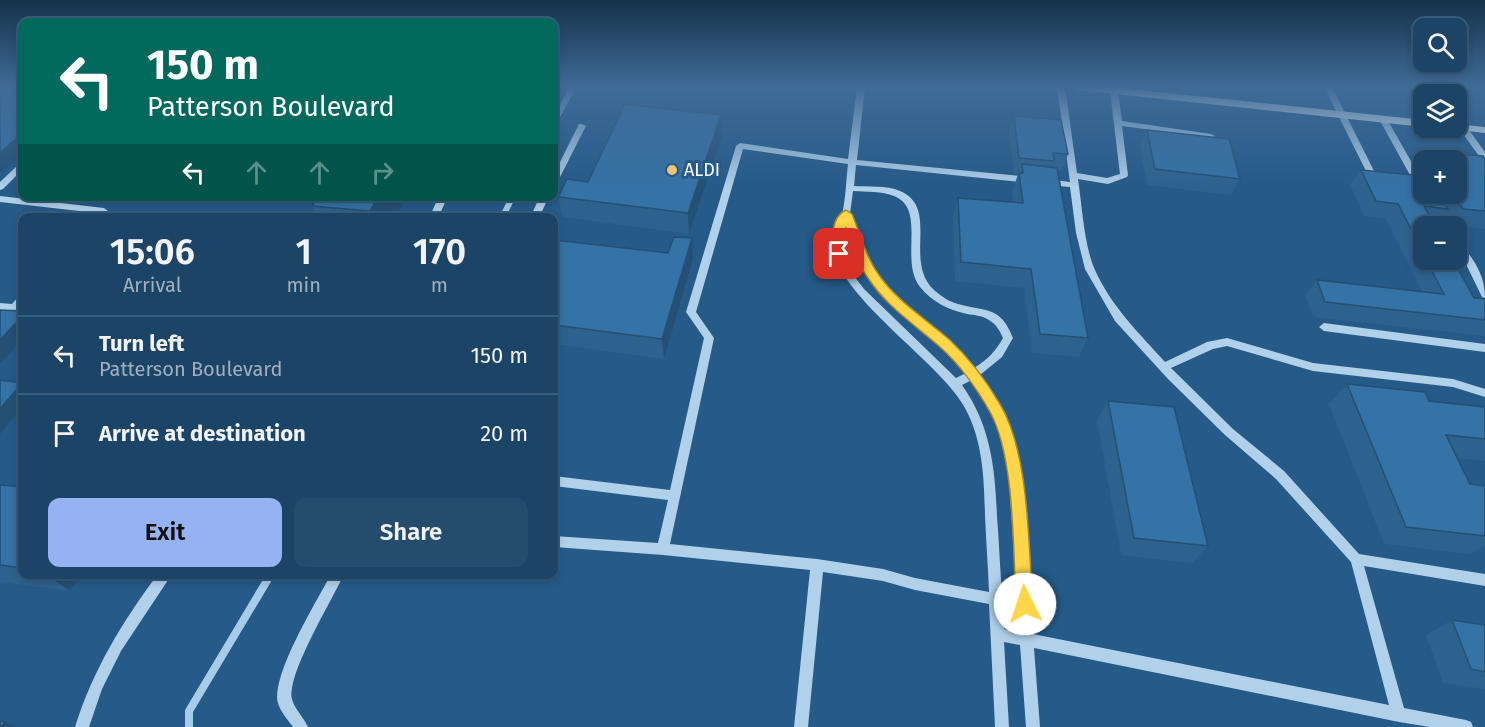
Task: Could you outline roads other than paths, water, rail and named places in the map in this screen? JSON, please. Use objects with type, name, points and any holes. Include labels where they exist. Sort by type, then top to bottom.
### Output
[{"type":"main road","points":[[1467,129],[1485,130]]},
{"type":"street","points":[[857,121],[846,214],[837,234],[839,254],[847,273],[861,291],[955,384],[967,400],[984,443],[989,480],[1002,727]]},
{"type":"street","points":[[1066,121],[1081,233],[1090,269],[1119,318],[1229,432],[1280,475],[1356,559],[1399,715]]},
{"type":"street","points":[[1343,121],[1372,175],[1393,177]]},
{"type":"street","points":[[1384,121],[1413,176]]},
{"type":"street","points":[[663,549],[709,338],[691,312],[740,146],[852,162],[1108,181],[1124,175],[1118,123],[1211,136]]},
{"type":"street","points":[[558,172],[582,126]]},
{"type":"street","points":[[1467,136],[1484,156]]},
{"type":"street","points":[[0,188],[18,170]]},
{"type":"street","points":[[1404,177],[1413,178]]},
{"type":"street","points":[[849,188],[896,194],[908,199],[916,215],[915,270],[921,282],[942,301],[953,307],[986,313],[1003,325],[1008,338],[1003,350],[993,361],[972,376],[955,384]]},
{"type":"street","points":[[0,199],[104,211],[102,213]]},
{"type":"street","points":[[846,214],[872,276],[888,295],[947,346],[972,376],[999,415],[1005,430],[1014,466],[1033,727]]},
{"type":"street","points":[[1467,257],[1485,294]]},
{"type":"street","points":[[0,307],[14,308],[18,304]]},
{"type":"street","points":[[1324,327],[1485,348]]},
{"type":"street","points":[[1164,367],[1211,345],[1227,342],[1313,367],[1453,383],[1485,393]]},
{"type":"street","points":[[558,481],[675,496]]},
{"type":"street","points":[[558,542],[663,549],[817,565],[1025,604]]},
{"type":"street","points":[[1356,559],[1485,580]]},
{"type":"street","points":[[801,727],[817,565]]},
{"type":"street","points":[[82,727],[108,661],[142,606],[162,579]]},
{"type":"street","points":[[301,727],[285,702],[285,684],[299,649],[335,579]]},
{"type":"street","points":[[998,634],[1466,727]]},
{"type":"waterway","points":[[504,213],[510,201]]},
{"type":"waterway","points":[[189,727],[189,711],[268,579]]},
{"type":"place","name":"ALDI","points":[[672,170]]}]
